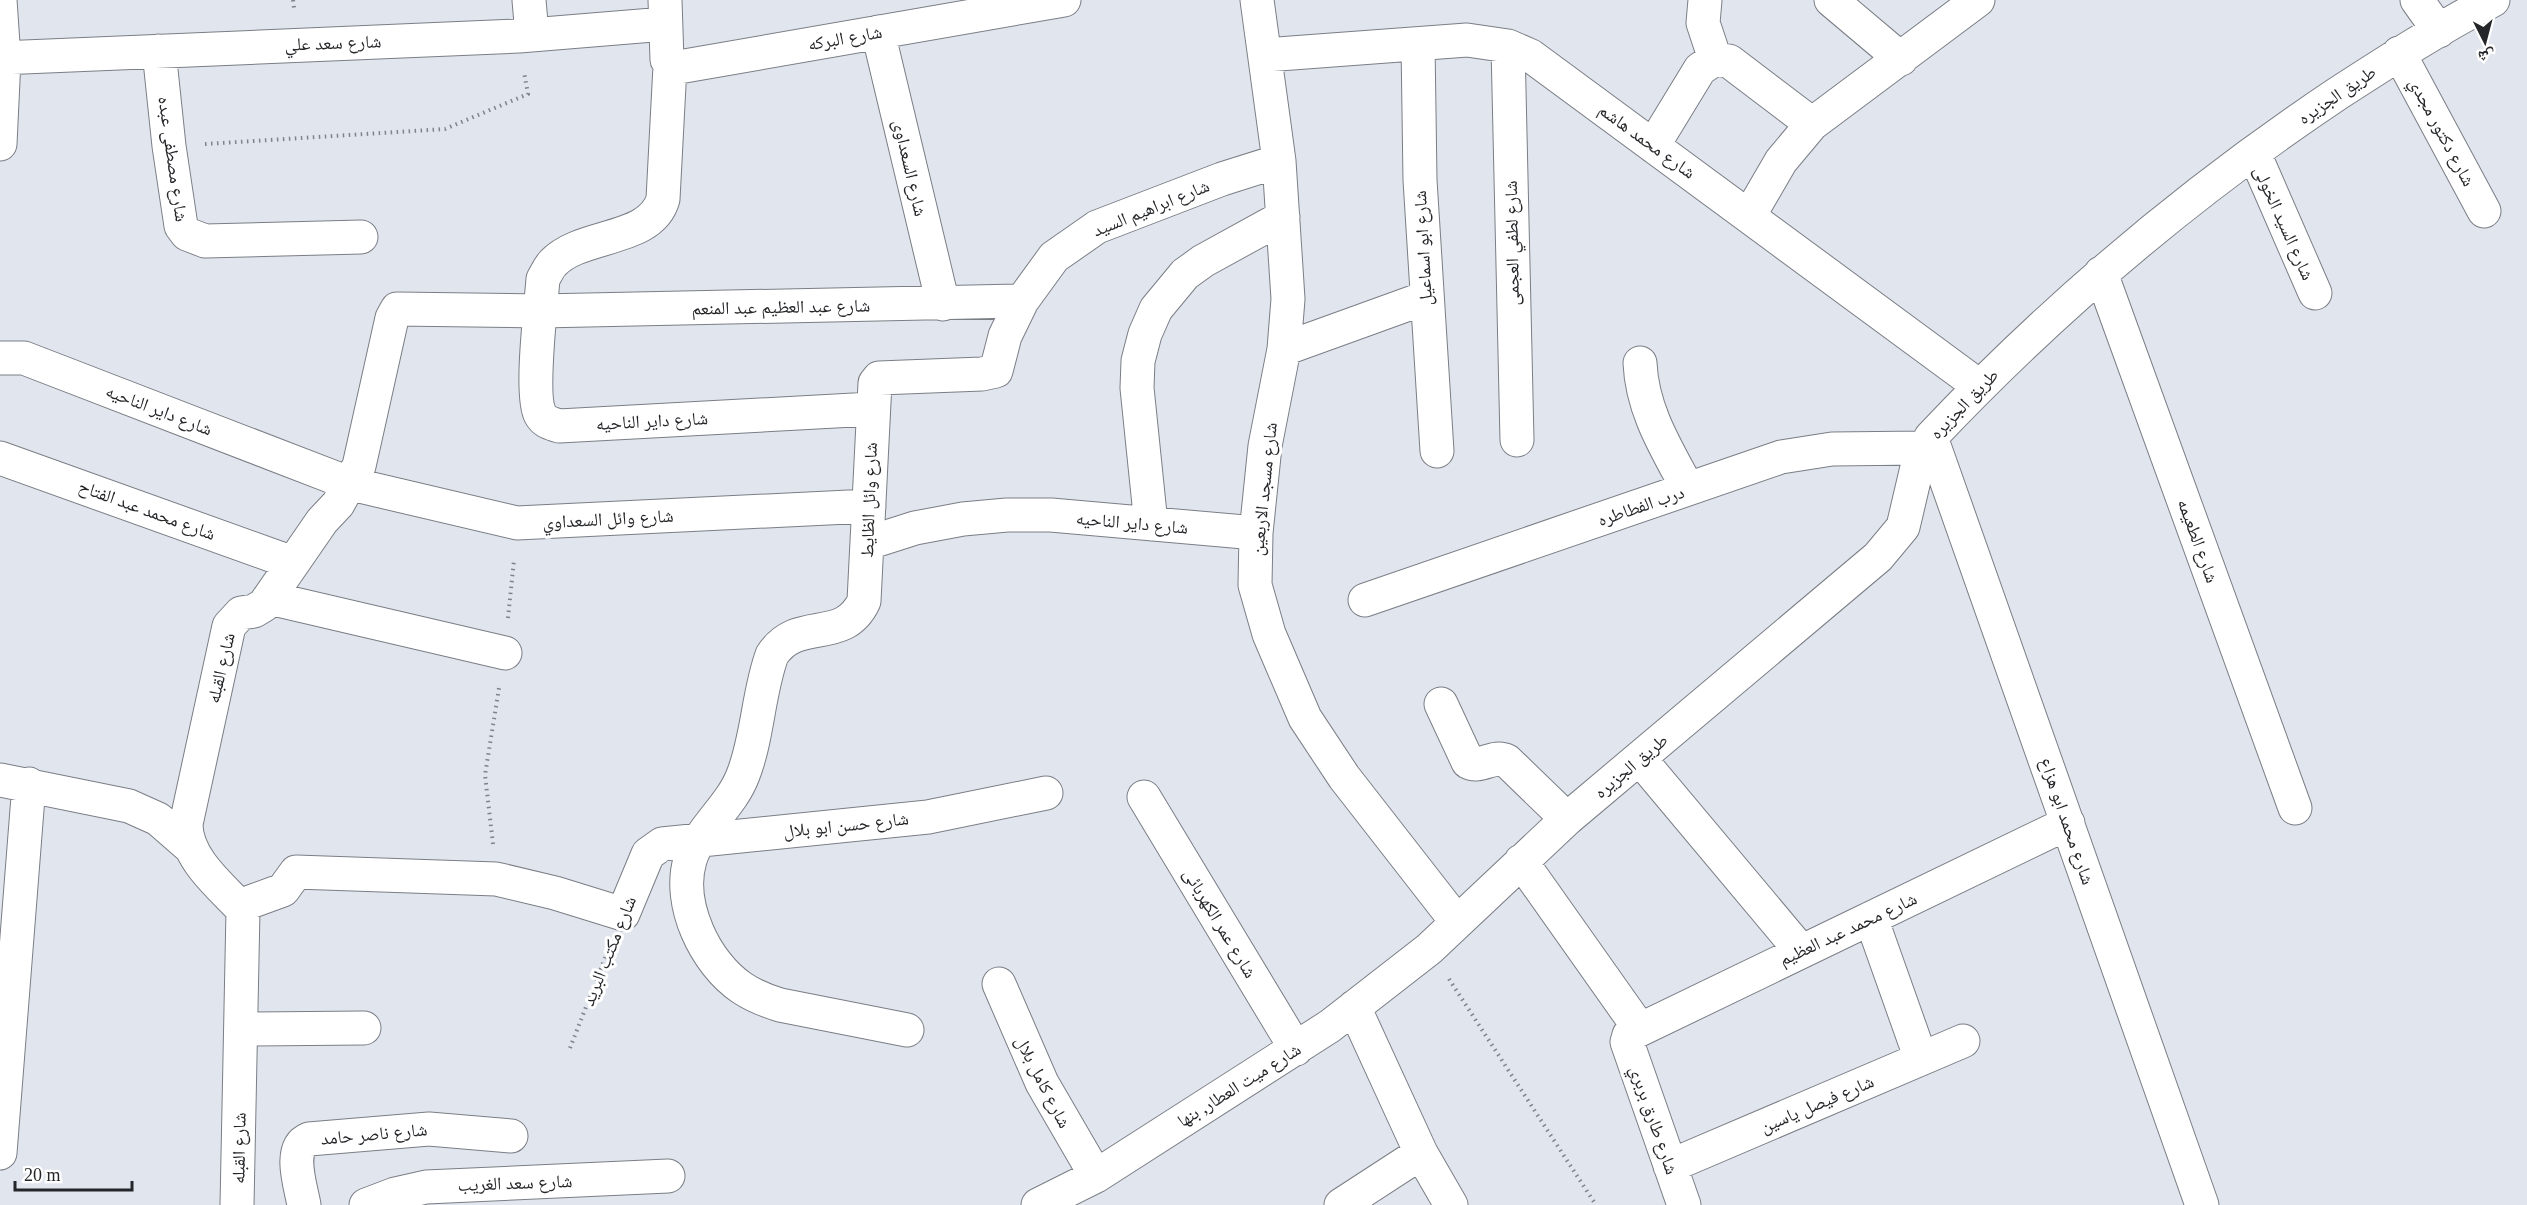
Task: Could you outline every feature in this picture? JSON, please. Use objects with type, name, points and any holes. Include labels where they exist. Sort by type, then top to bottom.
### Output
[{"type":"street","points":[[0,0],[2,58],[0,144]]},
{"type":"street","points":[[525,35],[530,0]]},
{"type":"street","name":"شارع البركه","points":[[670,66],[676,68],[1064,0]]},
{"type":"street","name":"شارع مسجد الاربعين","points":[[1257,0],[1279,160],[1288,299],[1284,349],[1265,446],[1256,533],[1255,585],[1269,634],[1305,718],[1344,777],[1457,922]]},
{"type":"street","points":[[1706,0],[1703,23],[1715,59]]},
{"type":"street","points":[[1831,0],[1901,59]]},
{"type":"street","points":[[1749,216],[1781,161],[1812,123],[1901,59],[1938,15],[1978,0]]},
{"type":"street","points":[[2417,0],[2439,31]]},
{"type":"street","name":"طريق الجزيره","points":[[1429,949],[1567,819],[1892,542],[1903,527],[1927,443],[1979,386],[2102,273],[2171,215],[2254,153],[2399,53],[2489,1]]},
{"type":"street","points":[[665,12],[667,60],[670,66]]},
{"type":"street","name":"شارع سعد علي","points":[[2,58],[525,35],[665,12]]},
{"type":"street","name":"شارع السعداوى","points":[[878,32],[943,304]]},
{"type":"street","name":"شارع محمد هاشم","points":[[1265,55],[1467,40],[1508,46],[1531,56],[1979,386]]},
{"type":"street","name":"شارع ابو اسماعيل","points":[[1418,44],[1425,298],[1437,451]]},
{"type":"street","name":"شارع لطفي العجمى","points":[[1508,46],[1516,440]]},
{"type":"street","name":"شارع مصطفى عبده","points":[[159,51],[169,146],[181,226],[195,239],[361,237]]},
{"type":"street","name":"شارع دكتور مجدي","points":[[2399,53],[2484,211]]},
{"type":"street","points":[[1653,146],[1700,69],[1715,59],[1729,61],[1812,123]]},
{"type":"street","name":"شارع داير الناحيه","points":[[670,66],[663,199],[660,211],[651,219],[623,233],[567,252],[552,263],[543,279],[536,397],[538,410],[546,422],[559,426],[872,409]]},
{"type":"street","name":"شارع السيد الخولى","points":[[2254,153],[2315,293]]},
{"type":"street","name":"شارع ابراهيم السيد","points":[[872,409],[873,387],[879,378],[982,374],[996,371],[1005,336],[1022,301],[1054,257],[1097,227],[1222,179],[1279,160]]},
{"type":"street","points":[[1150,524],[1137,388],[1138,361],[1145,334],[1156,309],[1185,274],[1203,261],[1283,217]]},
{"type":"street","name":"شارع الطعيمه","points":[[2102,273],[2295,808]]},
{"type":"street","points":[[1284,349],[1425,298]]},
{"type":"street","name":"شارع عبد العظيم عبد المنعم","points":[[541,311],[1022,301]]},
{"type":"street","name":"شارع القبله","points":[[189,846],[186,824],[229,626],[242,613],[260,609],[351,484],[365,445],[392,318],[397,309],[541,311]]},
{"type":"street","name":"شارع داير الناحيه","points":[[0,358],[24,358],[351,484]]},
{"type":"street","points":[[1640,363],[1641,381],[1650,414],[1688,489]]},
{"type":"street","name":"شارع وائل الظايط","points":[[701,838],[733,798],[744,774],[768,664],[777,646],[793,634],[844,625],[860,611],[867,591],[872,409]]},
{"type":"street","name":"درب الفطاطره","points":[[1365,600],[1688,489],[1806,452],[1927,443]]},
{"type":"street","name":"شارع محمد ابو هزاع","points":[[1927,443],[2067,823],[2202,1205]]},
{"type":"street","name":"شارع محمد عبد الفتاح","points":[[0,458],[293,563]]},
{"type":"street","name":"شارع وائل السعداوي","points":[[351,484],[517,523],[869,506]]},
{"type":"street","name":"شارع داير الناحيه","points":[[868,543],[924,526],[963,519],[1007,515],[1051,515],[1256,533]]},
{"type":"street","points":[[269,598],[505,653]]},
{"type":"street","points":[[1441,704],[1468,762],[1476,765],[1496,758],[1507,761],[1567,819]]},
{"type":"street","points":[[1640,759],[1801,951]]},
{"type":"street","points":[[0,1153],[15,782],[144,811],[189,846],[243,910],[250,902],[277,894],[296,872],[496,879],[555,893],[623,914]]},
{"type":"street","name":"شارع حسن ابو بلال","points":[[648,854],[662,844],[701,838],[928,817],[1046,793]]},
{"type":"street","name":"شارع عمر الكهربائى","points":[[1144,797],[1296,1049]]},
{"type":"street","name":"شارع محمد عبد العظيم","points":[[1634,1032],[2067,823]]},
{"type":"street","points":[[701,838],[690,859],[687,881],[690,912],[713,958],[726,975],[760,999],[907,1030]]},
{"type":"street","name":"شارع مكتب البريد","points":[[623,914],[648,854]]},
{"type":"street","points":[[1521,861],[1634,1032]]},
{"type":"street","name":"شارع القبله","points":[[237,1205],[243,910]]},
{"type":"street","points":[[1871,918],[1921,1059]]},
{"type":"street","name":"شارع ميت العطار, بنها","points":[[1038,1205],[1096,1176],[1296,1049],[1429,949]]},
{"type":"street","name":"شارع كامل بلال","points":[[999,984],[1042,1083],[1096,1176]]},
{"type":"street","points":[[1354,1007],[1421,1153],[1451,1205]]},
{"type":"street","points":[[242,1029],[364,1028]]},
{"type":"street","name":"شارع طارق بربري","points":[[1634,1032],[1627,1042],[1684,1205]]},
{"type":"street","name":"شارع فيصل ياسين","points":[[1670,1166],[1963,1041]]},
{"type":"street","name":"شارع ناصر حامد","points":[[304,1205],[297,1154],[300,1145],[309,1139],[429,1129],[511,1136]]},
{"type":"street","points":[[1341,1205],[1421,1153]]},
{"type":"street","name":"شارع سعد الغريب","points":[[366,1205],[426,1186],[668,1176]]},
{"type":"path","points":[[169,146],[445,129],[528,94],[525,35]]},
{"type":"path","points":[[496,879],[485,775],[505,653],[517,523]]},
{"type":"path","name":"شارع مكتب البريد","points":[[570,1048],[623,914]]},
{"type":"path","points":[[1429,949],[1596,1205]]}]
